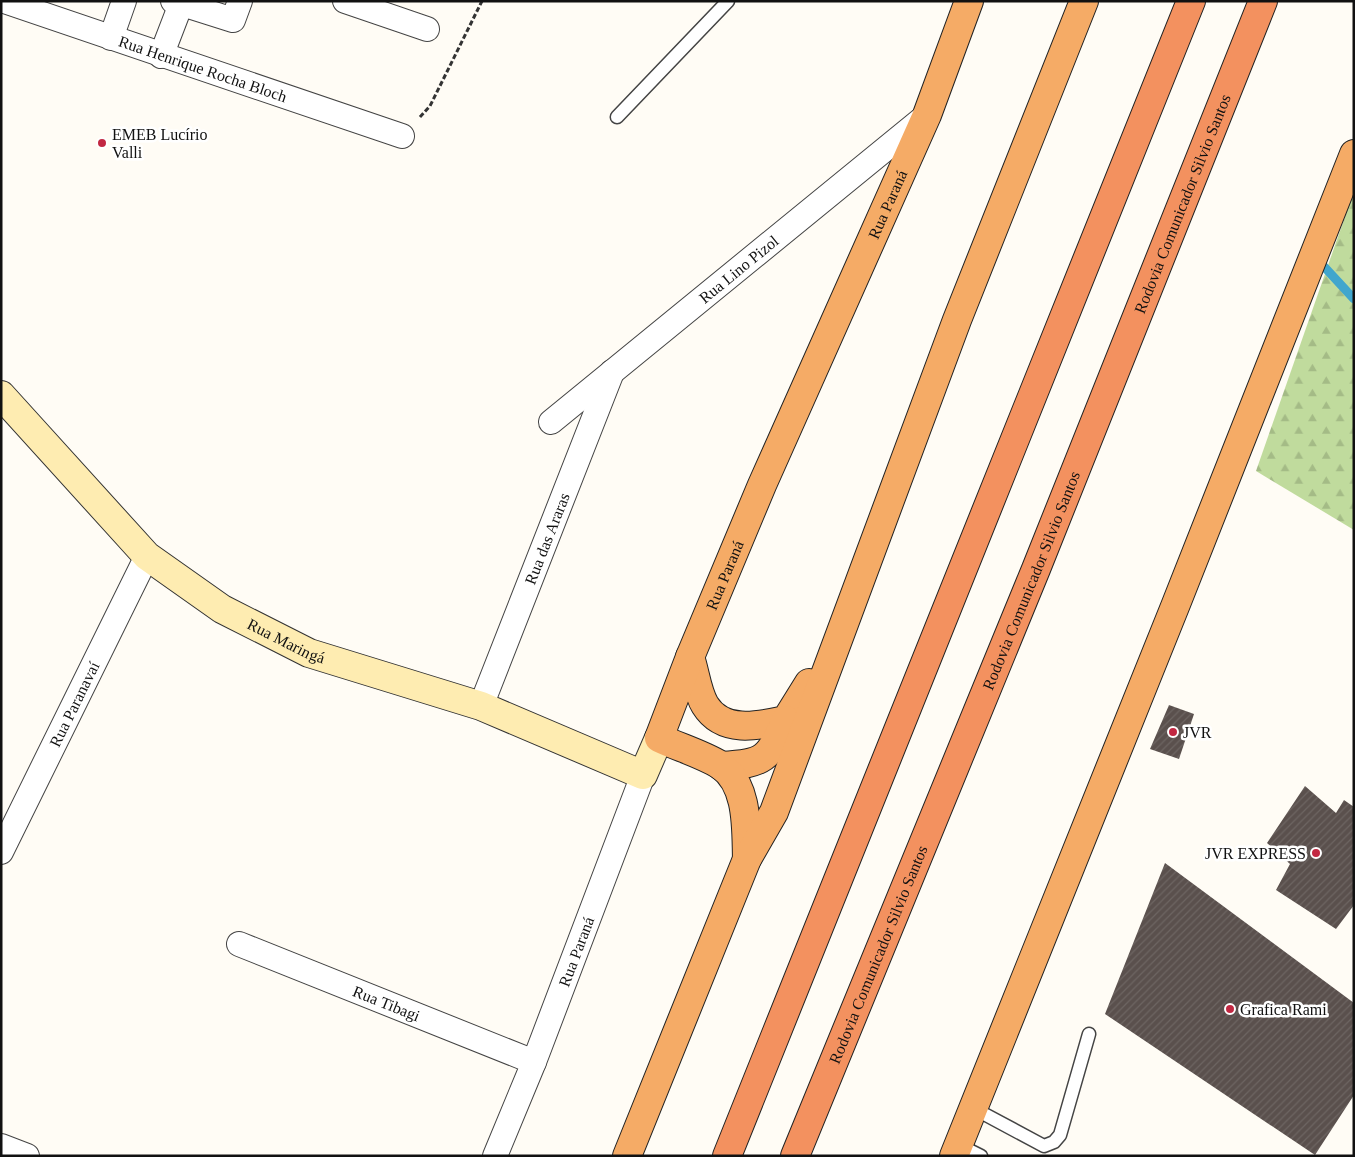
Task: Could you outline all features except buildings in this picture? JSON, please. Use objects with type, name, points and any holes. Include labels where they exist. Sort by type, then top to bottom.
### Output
[{"type":"highway","name":"Rua Paraná","points":[[659,738],[690,657],[762,485],[927,114],[969,1]]},
{"type":"highway","points":[[627,1156],[747,859],[774,812],[957,320],[1084,1]]},
{"type":"highway","points":[[727,1156],[1191,1]]},
{"type":"highway","name":"Rodovia Comunicador Silvio Santos","points":[[795,1156],[1036,570],[1263,1]]},
{"type":"highway","points":[[964,1152],[973,1108],[1180,595],[1354,154]]},
{"type":"highway","points":[[720,766],[750,764],[763,758],[773,748],[786,720],[848,614]]},
{"type":"highway","points":[[690,657],[705,704],[718,720],[738,725],[752,725],[786,720]]},
{"type":"highway","points":[[659,738],[720,766],[734,781],[741,795],[747,859]]},
{"type":"main road","name":"Rua Maringá","points":[[1,395],[147,556],[222,609],[309,653],[481,706],[643,775]]},
{"type":"main road","name":"Rua Paraná","points":[[643,775],[659,738]]},
{"type":"street","name":"Rua Henrique Rocha Bloch","points":[[4,1],[161,56],[402,136]]},
{"type":"street","points":[[112,38],[124,1]]},
{"type":"street","points":[[161,56],[177,3],[233,20],[240,1]]},
{"type":"street","points":[[345,1],[427,29]]},
{"type":"street","name":"Rua Lino Pizol","points":[[551,422],[927,114]]},
{"type":"street","name":"Rua das Araras","points":[[481,706],[613,371]]},
{"type":"street","name":"Rua Paranavaí","points":[[2,849],[147,556]]},
{"type":"street","name":"Rua Paraná","points":[[495,1156],[534,1062],[643,775]]},
{"type":"street","name":"Rua Tibagi","points":[[240,944],[534,1062]]},
{"type":"street","points":[[1,1146],[27,1156]]},
{"type":"lane","points":[[617,117],[728,1]]},
{"type":"lane","points":[[1166,64],[1182,1]]},
{"type":"lane","points":[[973,1108],[1044,1146],[1054,1142],[1060,1135],[1089,1034]]},
{"type":"path","points":[[402,136],[430,106],[482,1]]},
{"type":"green space","points":[[1354,191],[1354,530],[1256,471]]},
{"type":"waterway","points":[[1317,259],[1354,299]]},
{"type":"place","name":"EMEB Lucírio Valli","points":[[102,143]]},
{"type":"place","name":"JVR","points":[[1173,732]]},
{"type":"place","name":"JVR EXPRESS","points":[[1316,853]]},
{"type":"place","name":"Grafica Rami","points":[[1230,1009]]}]
